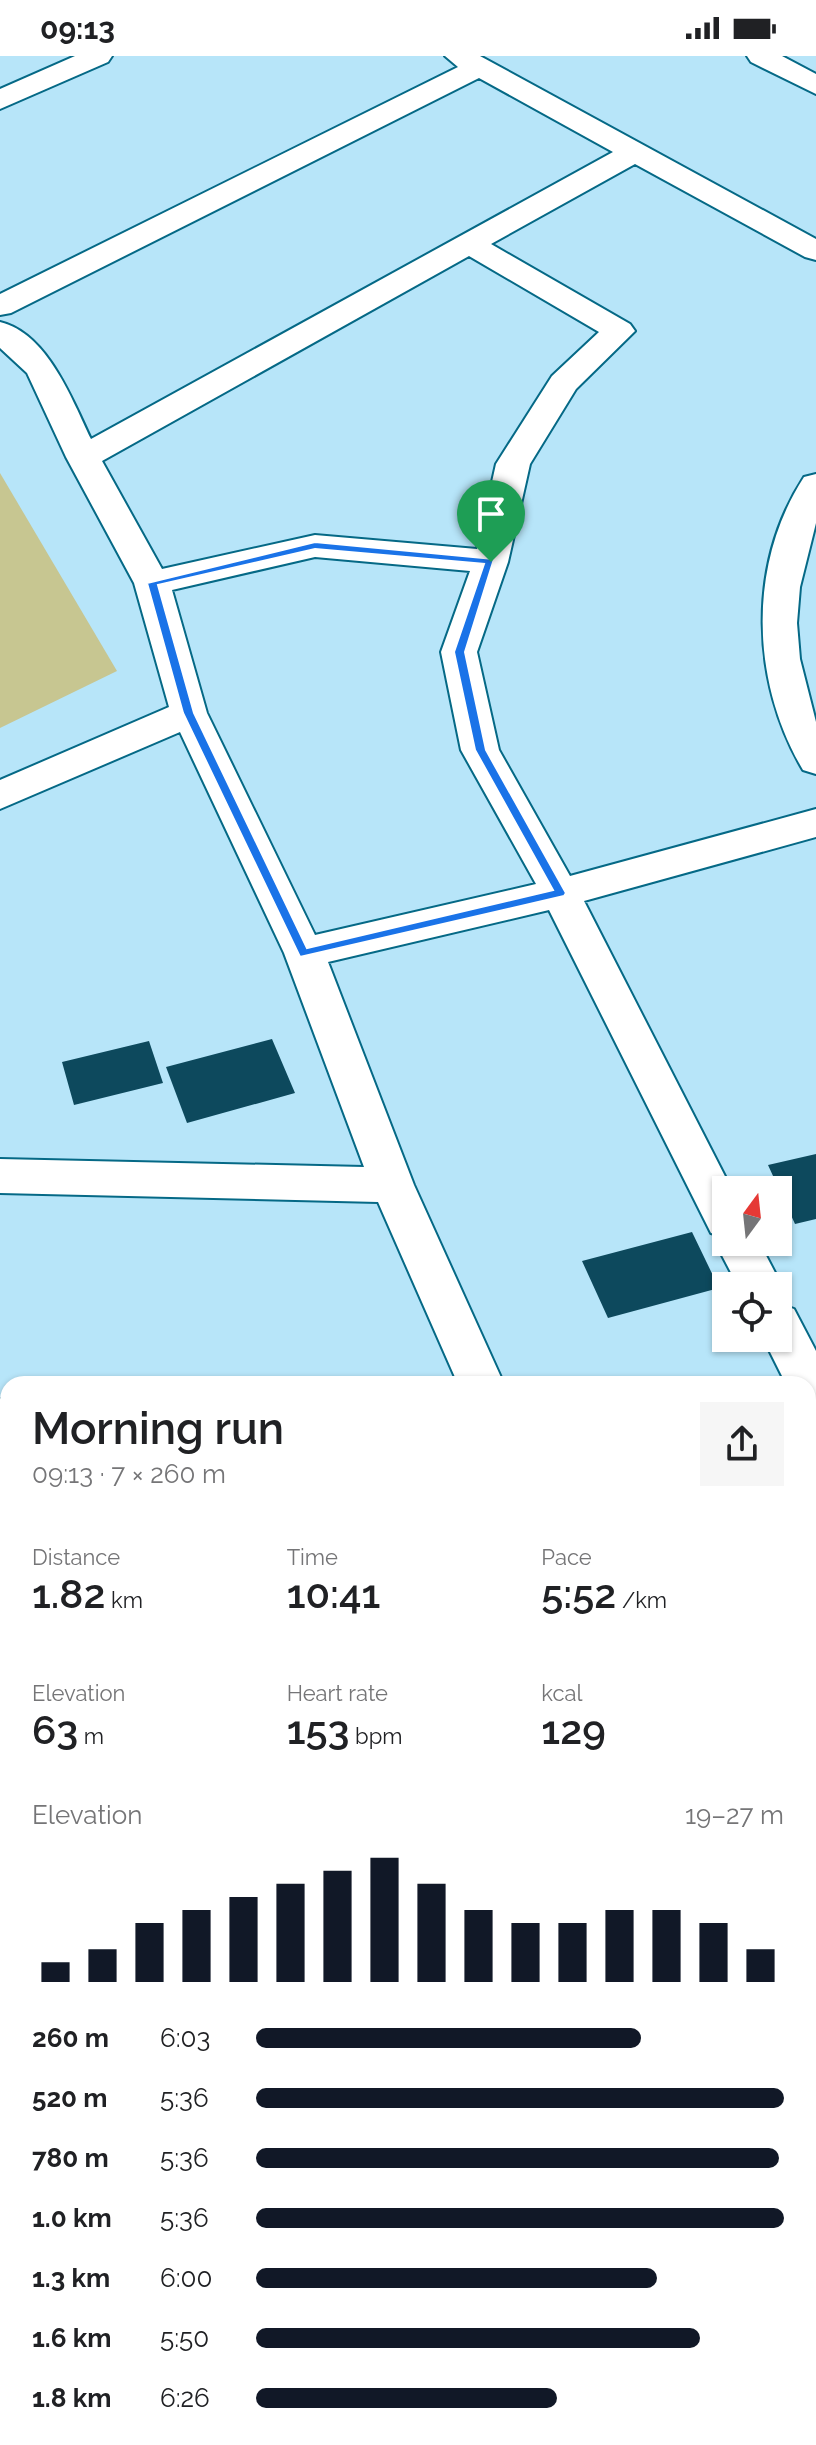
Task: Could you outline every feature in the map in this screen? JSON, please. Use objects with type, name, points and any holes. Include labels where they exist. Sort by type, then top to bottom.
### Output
[{"type":"main road","points":[[0,100],[98,56]]},
{"type":"main road","points":[[783,60],[816,85]]},
{"type":"main road","points":[[0,306],[469,62],[635,152],[809,239]]},
{"type":"main road","points":[[83,457],[635,152]]},
{"type":"main road","points":[[468,243],[619,331],[563,383],[513,464],[491,562],[459,652],[480,750],[560,893],[712,1192]]},
{"type":"main road","points":[[0,331],[41,368],[83,457],[152,583],[189,713],[304,953],[392,1185],[477,1376]]},
{"type":"main road","points":[[816,485],[797,519],[780,589],[780,662],[803,739],[816,761]]},
{"type":"main road","points":[[152,583],[315,546],[491,562]]},
{"type":"main road","points":[[0,795],[189,713]]},
{"type":"main road","points":[[304,953],[560,893],[816,823]]},
{"type":"main road","points":[[1,1171],[392,1185]]},
{"type":"main road","points":[[792,1350],[805,1376]]},
{"type":"shaded area","points":[[0,473],[117,671],[0,728]]},
{"type":"building","points":[[272,1039],[295,1093],[187,1123],[166,1067]]},
{"type":"building","points":[[149,1041],[163,1083],[74,1105],[62,1062]]},
{"type":"building","points":[[816,1154],[816,1219],[795,1224],[792,1217],[792,1176],[773,1176],[768,1165]]},
{"type":"building","points":[[692,1232],[712,1273],[712,1290],[608,1318],[582,1261]]},
{"type":"route","points":[[315,546],[491,562],[459,652],[480,750],[560,893],[304,953],[189,713],[152,583],[315,546]]}]
